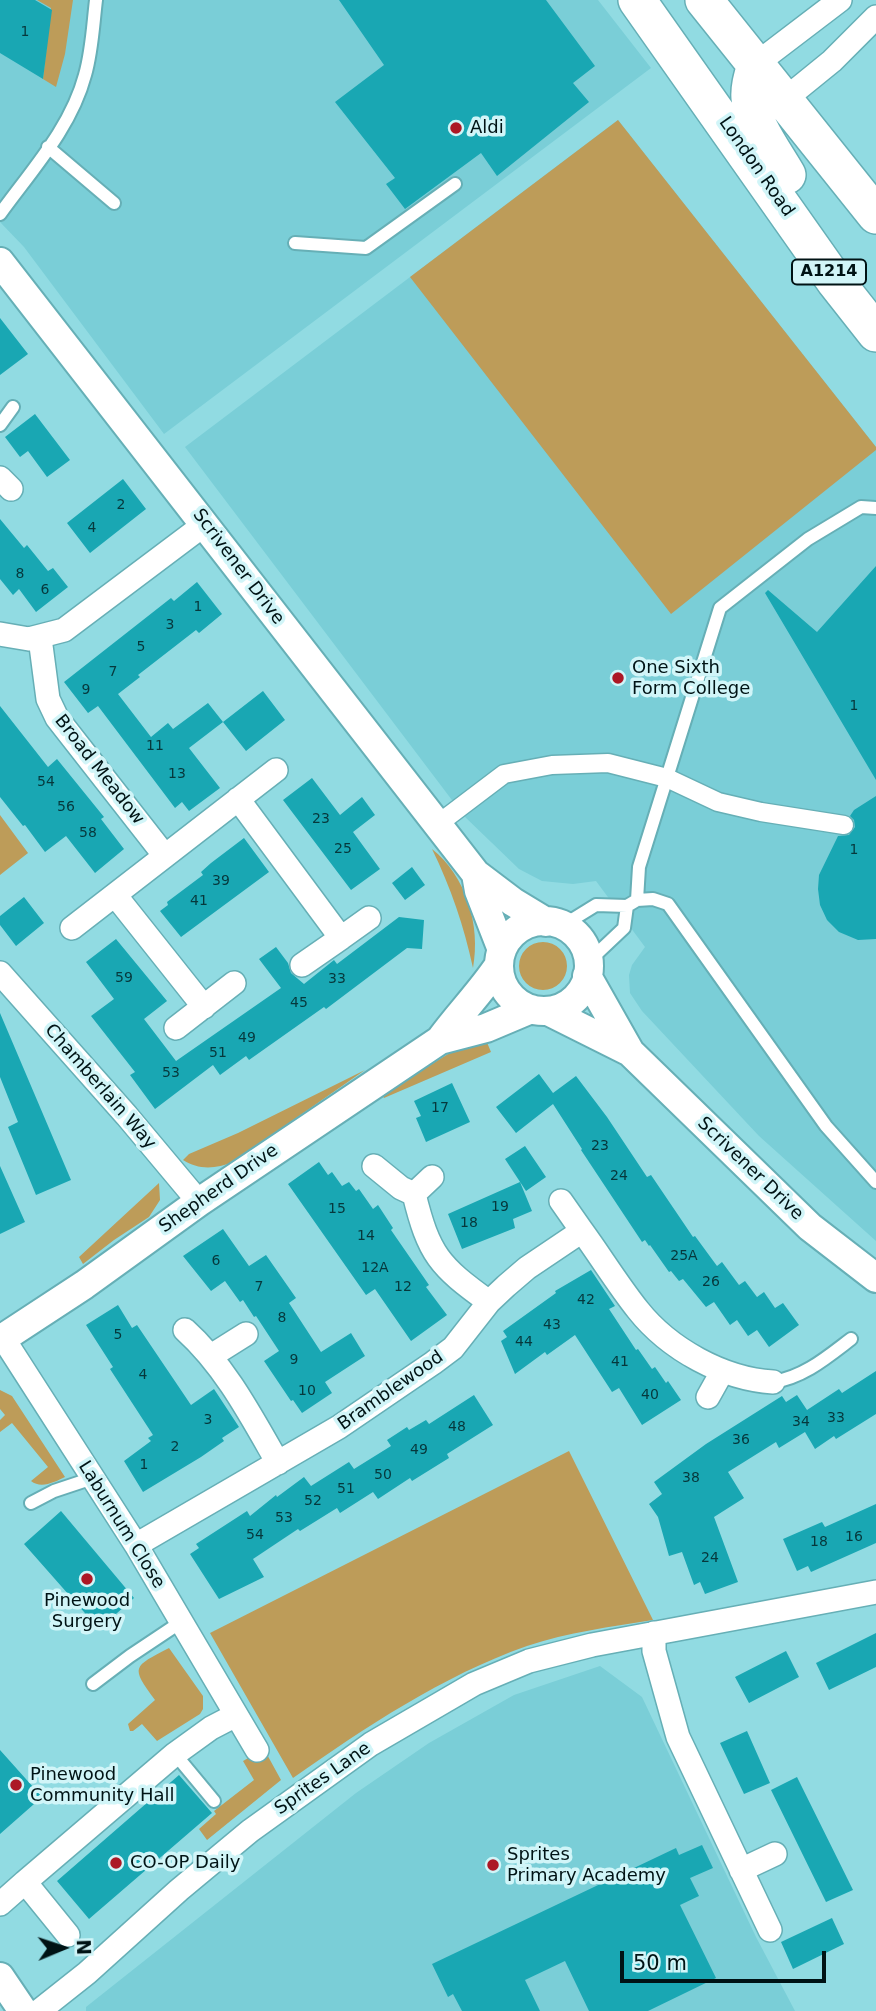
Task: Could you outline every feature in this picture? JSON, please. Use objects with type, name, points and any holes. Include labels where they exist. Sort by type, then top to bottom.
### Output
[{"type":"main road","name":"London Road","points":[[638,0],[835,281],[876,333]]},
{"type":"main road","points":[[704,0],[763,88],[876,215]]},
{"type":"main road","points":[[674,52],[717,86],[763,88]]},
{"type":"main road","points":[[763,88],[752,108],[766,141],[801,197],[876,293]]},
{"type":"street","points":[[763,88],[840,0]]},
{"type":"street","points":[[763,88],[832,61],[876,17]]},
{"type":"street","name":"Scrivener Drive","points":[[0,262],[476,874],[513,902],[554,924]]},
{"type":"street","points":[[0,634],[21,639],[40,638],[74,625],[205,524]]},
{"type":"street","name":"Broad Meadow","points":[[40,638],[47,691],[57,718],[165,856]]},
{"type":"street","points":[[438,824],[504,774],[552,765],[608,764],[667,778],[718,802],[761,812],[844,825]]},
{"type":"street","points":[[72,929],[276,770]]},
{"type":"street","points":[[238,799],[341,938]]},
{"type":"street","name":"Scrivener Drive","points":[[476,874],[501,957]]},
{"type":"street","points":[[115,895],[204,1007]]},
{"type":"street","points":[[302,965],[369,918]]},
{"type":"street","points":[[554,924],[577,936],[585,948],[588,969],[582,989],[573,1000],[561,1007],[539,1010],[521,1005],[510,996],[502,984],[501,957],[514,932],[526,925],[554,924]]},
{"type":"street","name":"Shepherd Drive","points":[[440,1040],[460,1012],[480,993],[501,957]]},
{"type":"street","name":"Scrivener Drive","points":[[588,969],[630,1052],[810,1227],[876,1278]]},
{"type":"street","name":"Chamberlain Way","points":[[0,973],[199,1202]]},
{"type":"street","points":[[176,1028],[234,983]]},
{"type":"street","name":"Scrivener Drive","points":[[539,1010],[630,1052]]},
{"type":"street","name":"Shepherd Drive","points":[[1,1339],[440,1040],[539,1010]]},
{"type":"street","points":[[374,1166],[401,1188],[414,1194],[426,1236],[434,1253],[446,1269],[489,1302]]},
{"type":"street","points":[[414,1194],[432,1177]]},
{"type":"street","points":[[561,1201],[639,1312],[656,1329],[722,1372],[755,1381],[773,1382]]},
{"type":"street","name":"Bramblewood","points":[[136,1545],[339,1427],[453,1348],[489,1302],[527,1268],[582,1231]]},
{"type":"street","points":[[185,1330],[211,1356],[278,1462]]},
{"type":"street","points":[[211,1356],[246,1334]]},
{"type":"street","name":"Laburnum Close","points":[[1,1339],[136,1545],[257,1750]]},
{"type":"street","points":[[708,1398],[722,1372]]},
{"type":"street","name":"Sprites Lane","points":[[39,2011],[87,1973],[179,1889],[250,1831],[381,1738],[447,1698],[508,1669],[559,1653],[876,1592]]},
{"type":"street","points":[[654,1633],[654,1651],[678,1737],[770,1930]]},
{"type":"street","points":[[0,1904],[175,1755],[211,1728],[236,1715]]},
{"type":"street","points":[[741,1870],[775,1854]]},
{"type":"street","points":[[25,1882],[68,1935]]},
{"type":"street","points":[[0,1978],[23,2011]]},
{"type":"lane","points":[[0,214],[65,124],[86,75],[96,0]]},
{"type":"lane","points":[[48,148],[114,203]]},
{"type":"lane","points":[[295,243],[366,248],[455,184]]},
{"type":"lane","points":[[0,425],[13,407]]},
{"type":"lane","points":[[588,969],[624,928],[639,867],[720,608],[808,538],[861,507],[876,508]]},
{"type":"lane","points":[[554,924],[596,905],[632,903],[653,898],[668,904],[826,1126],[876,1182]]},
{"type":"lane","points":[[773,1382],[806,1372],[851,1339]]},
{"type":"lane","points":[[31,1503],[54,1491],[93,1478]]},
{"type":"lane","points":[[93,1684],[181,1622]]},
{"type":"lane","points":[[175,1755],[214,1801]]},
{"type":"shaded area","points":[[0,0],[598,0],[651,68],[164,434],[24,247],[0,222]]},
{"type":"shaded area","points":[[37,0],[73,0],[65,54],[56,87],[43,79],[51,8]]},
{"type":"shaded area","name":"One Sixth Form College","points":[[618,120],[876,447],[876,1241],[759,1136],[642,1011],[630,993],[629,975],[632,965],[645,947],[596,881],[573,884],[542,881],[519,869],[464,816],[185,447]]},
{"type":"shaded area","points":[[618,120],[876,447],[876,450],[671,614],[410,277]]},
{"type":"shaded area","points":[[0,815],[28,853],[0,875]]},
{"type":"shaded area","points":[[432,849],[454,873],[468,902],[475,935],[473,968],[456,907]]},
{"type":"shaded area","points":[[543,942],[560,949],[567,966],[560,983],[543,990],[526,983],[519,966],[526,949]]},
{"type":"shaded area","points":[[486,1040],[491,1052],[384,1098],[382,1095],[461,1046]]},
{"type":"shaded area","points":[[365,1070],[233,1162],[207,1167],[195,1166],[183,1160],[189,1154],[238,1133]]},
{"type":"shaded area","points":[[159,1183],[160,1200],[149,1217],[83,1264],[79,1257]]},
{"type":"shaded area","points":[[0,1390],[12,1396],[65,1477],[44,1485],[31,1481],[48,1467],[12,1423],[0,1432],[0,1420],[5,1415],[0,1409]]},
{"type":"shaded area","points":[[569,1451],[653,1620],[558,1637],[496,1658],[405,1704],[293,1778],[210,1633]]},
{"type":"shaded area","points":[[169,1648],[203,1696],[203,1709],[200,1714],[157,1741],[142,1724],[130,1731],[128,1724],[155,1700],[139,1674],[139,1668],[148,1659]]},
{"type":"shaded area","name":"Sprites Primary Academy","points":[[600,1666],[642,1697],[756,1937],[795,2011],[86,2011],[86,2007],[356,1793],[429,1743],[514,1695]]},
{"type":"shaded area","points":[[264,1749],[281,1780],[207,1840],[199,1829],[216,1814],[214,1811],[254,1780],[243,1761]]},
{"type":"building","points":[[0,0],[35,0],[52,10],[43,79],[0,53]]},
{"type":"building","name":"Aldi","points":[[339,0],[546,0],[595,66],[573,83],[589,102],[497,176],[481,153],[405,209],[386,184],[395,178],[335,102],[384,65]]},
{"type":"building","points":[[0,318],[28,354],[0,375]]},
{"type":"building","points":[[35,414],[70,460],[47,477],[28,451],[20,457],[5,437]]},
{"type":"building","points":[[123,479],[146,509],[90,553],[67,523]]},
{"type":"building","points":[[0,519],[24,548],[27,545],[48,571],[53,568],[68,587],[36,612],[19,589],[13,595],[0,579]]},
{"type":"building","points":[[876,566],[876,780],[765,593],[768,590],[817,632]]},
{"type":"building","points":[[197,582],[222,614],[199,633],[196,630],[118,694],[151,737],[168,723],[173,729],[208,703],[223,722],[189,748],[220,788],[189,811],[182,802],[175,808],[98,706],[88,713],[64,682],[171,598],[174,601]]},
{"type":"building","points":[[263,691],[285,720],[246,751],[223,722]]},
{"type":"building","points":[[0,706],[48,767],[57,759],[104,817],[101,819],[124,849],[95,873],[66,836],[45,852],[0,797]]},
{"type":"building","points":[[312,778],[340,815],[362,797],[375,815],[353,832],[380,869],[351,890],[283,800]]},
{"type":"building","points":[[876,796],[876,939],[858,940],[839,932],[827,920],[820,905],[819,875],[838,836],[849,835],[855,827],[850,816],[854,810]]},
{"type":"building","points":[[244,838],[269,872],[181,937],[160,911],[168,905],[167,902],[203,875],[201,872],[211,863]]},
{"type":"building","points":[[412,867],[425,885],[405,900],[392,883]]},
{"type":"building","points":[[24,897],[44,923],[16,946],[0,925],[0,916]]},
{"type":"building","points":[[399,917],[424,920],[422,949],[407,948],[326,1009],[324,1007],[249,1060],[246,1056],[220,1075],[213,1065],[155,1109],[130,1075],[135,1072],[91,1016],[114,999],[86,962],[116,939],[167,1001],[144,1019],[176,1061],[281,988],[259,959],[276,947],[288,963],[291,973],[304,984],[334,960],[337,964]]},
{"type":"building","points":[[0,1013],[71,1180],[36,1195],[8,1127],[18,1122],[0,1077]]},
{"type":"building","points":[[539,1074],[553,1093],[576,1076],[647,1177],[651,1175],[693,1237],[695,1236],[717,1266],[722,1262],[739,1285],[745,1281],[757,1297],[764,1292],[775,1308],[783,1303],[799,1325],[769,1347],[757,1330],[748,1336],[737,1320],[730,1325],[714,1302],[706,1307],[683,1279],[679,1281],[669,1272],[650,1245],[645,1240],[642,1242],[553,1104],[516,1133],[496,1107]]},
{"type":"building","points":[[452,1083],[470,1122],[426,1142],[416,1118],[421,1116],[414,1101]]},
{"type":"building","points":[[525,1146],[546,1177],[526,1191],[505,1159]]},
{"type":"building","points":[[319,1162],[328,1175],[332,1172],[342,1186],[349,1182],[356,1191],[359,1189],[373,1209],[378,1205],[393,1228],[391,1230],[429,1285],[426,1287],[447,1315],[411,1341],[375,1289],[366,1295],[288,1184]]},
{"type":"building","points":[[0,1166],[25,1222],[0,1234]]},
{"type":"building","points":[[520,1182],[532,1211],[513,1219],[515,1228],[462,1249],[448,1214]]},
{"type":"building","points":[[223,1229],[249,1266],[266,1255],[296,1298],[289,1303],[321,1352],[351,1333],[365,1356],[325,1382],[332,1393],[302,1413],[264,1361],[279,1351],[256,1316],[254,1317],[243,1300],[240,1302],[225,1281],[211,1291],[183,1256]]},
{"type":"building","points":[[591,1270],[615,1306],[609,1309],[636,1350],[638,1349],[652,1369],[655,1367],[666,1383],[668,1381],[681,1400],[642,1425],[619,1388],[612,1392],[575,1335],[515,1374],[501,1341],[507,1337],[503,1331],[556,1293],[555,1291]]},
{"type":"building","points":[[118,1305],[132,1328],[137,1325],[191,1405],[214,1389],[239,1427],[201,1457],[143,1492],[124,1461],[151,1441],[148,1438],[153,1435],[110,1369],[113,1367],[86,1325]]},
{"type":"building","points":[[876,1371],[876,1414],[815,1449],[805,1432],[779,1448],[776,1442],[728,1472],[744,1498],[714,1517],[738,1582],[705,1594],[700,1582],[694,1585],[682,1552],[669,1556],[658,1517],[649,1504],[662,1494],[654,1482],[706,1444],[782,1396],[786,1402],[797,1395],[807,1410],[839,1389],[842,1393]]},
{"type":"building","points":[[474,1395],[493,1425],[447,1454],[449,1458],[412,1481],[410,1478],[378,1499],[373,1492],[340,1513],[337,1508],[300,1531],[298,1529],[253,1559],[264,1577],[219,1599],[190,1554],[199,1548],[196,1544],[247,1511],[250,1516],[304,1477],[311,1486],[349,1462],[354,1469],[391,1446],[387,1440],[407,1427],[409,1430],[426,1420],[429,1424]]},
{"type":"building","points":[[876,1504],[876,1543],[811,1572],[808,1566],[797,1571],[783,1539],[822,1522],[825,1527]]},
{"type":"building","name":"Pinewood Surgery","points":[[61,1511],[134,1598],[99,1629],[24,1544]]},
{"type":"building","points":[[876,1633],[876,1667],[829,1690],[816,1663]]},
{"type":"building","points":[[786,1651],[799,1677],[749,1703],[735,1677]]},
{"type":"building","points":[[747,1731],[770,1783],[744,1794],[720,1743]]},
{"type":"building","name":"Pinewood Community Hall","points":[[0,1750],[42,1797],[0,1834]]},
{"type":"building","name":"CO-OP Daily","points":[[179,1775],[212,1813],[89,1919],[57,1881]]},
{"type":"building","points":[[797,1777],[853,1890],[826,1902],[771,1790]]},
{"type":"building","points":[[702,1845],[713,1868],[690,1878],[699,1896],[680,1905],[716,1978],[648,2011],[589,2011],[565,1961],[525,1980],[540,2011],[462,2011],[453,1994],[448,1997],[432,1964],[676,1848],[679,1855]]},
{"type":"building","points":[[832,1918],[844,1944],[793,1969],[781,1942]]},
{"type":"place","name":"Aldi","points":[[456,128]]},
{"type":"place","name":"One Sixth Form College","points":[[618,678]]},
{"type":"place","name":"Pinewood Surgery","points":[[87,1579]]},
{"type":"place","name":"Pinewood Community Hall","points":[[16,1785]]},
{"type":"place","name":"CO-OP Daily","points":[[116,1863]]},
{"type":"place","name":"Sprites Primary Academy","points":[[493,1865]]}]
